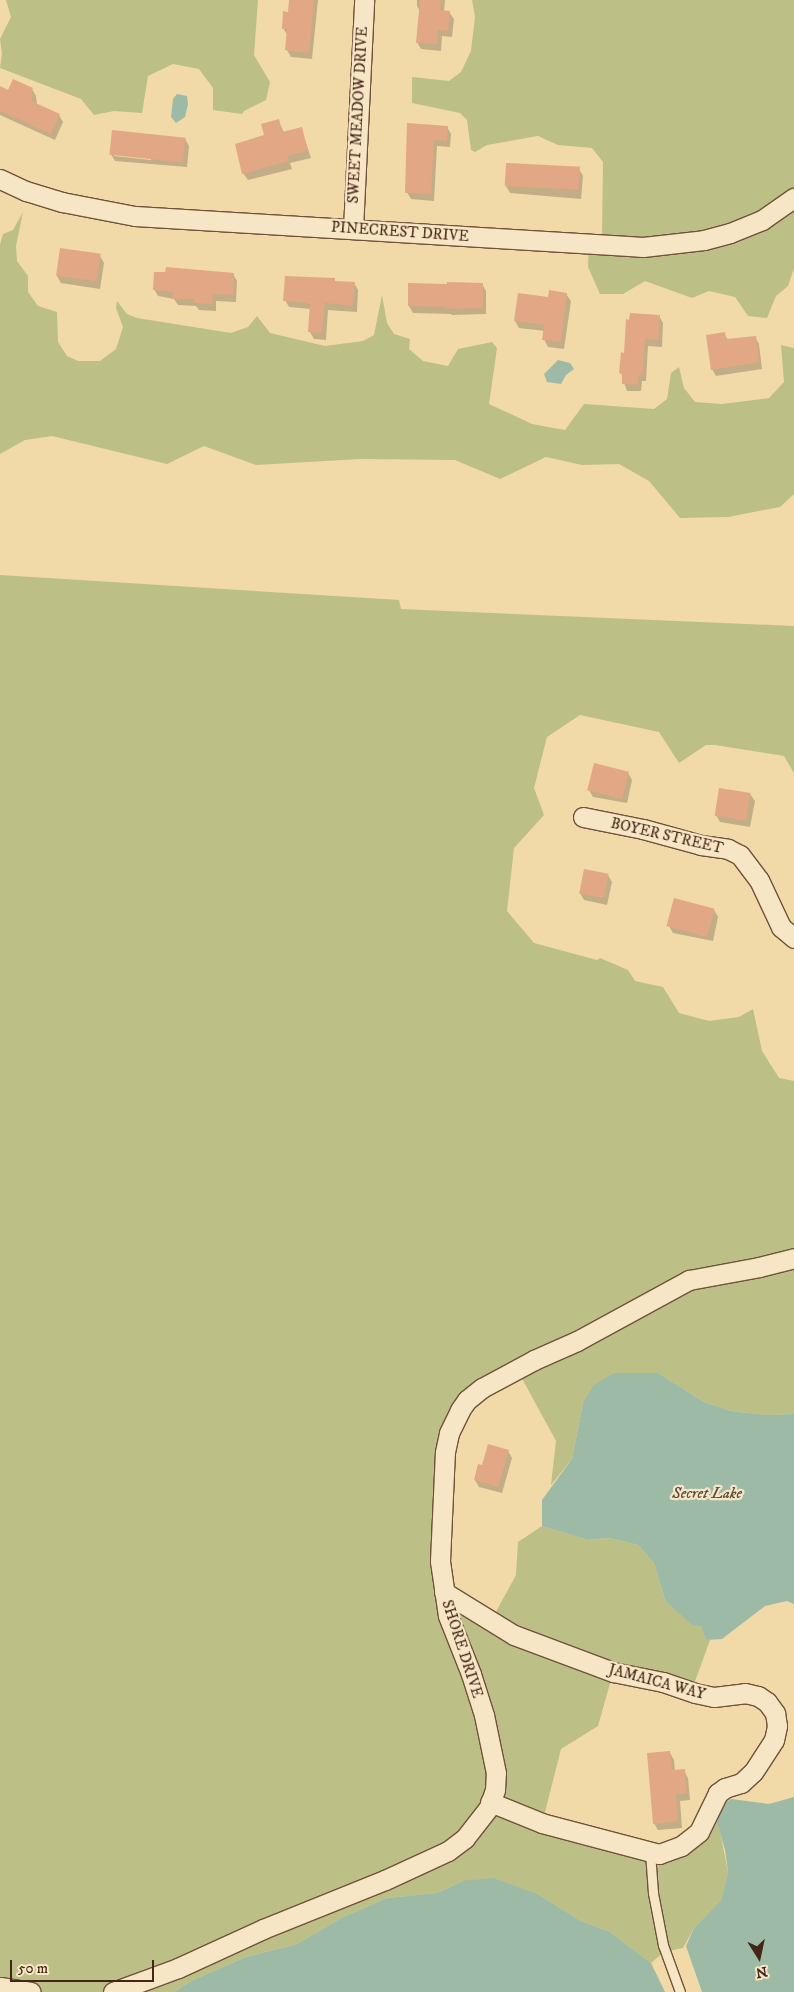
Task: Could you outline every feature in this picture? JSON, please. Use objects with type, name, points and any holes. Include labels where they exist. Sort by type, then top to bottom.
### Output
[{"type":"street","name":"SWEET MEADOW DRIVE","points":[[353,230],[364,0]]},
{"type":"street","name":"PINECREST DRIVE","points":[[0,179],[26,191],[62,202],[136,216],[643,246],[704,240],[730,233],[762,220],[794,198]]},
{"type":"street","name":"BOYER STREET","points":[[583,817],[643,828],[701,845],[728,849],[740,855],[759,880],[781,926],[794,938]]},
{"type":"street","name":"SHORE DRIVE","points":[[114,1992],[178,1968],[264,1929],[337,1901],[448,1850],[465,1838],[489,1808],[495,1790],[496,1773],[471,1674],[448,1616],[444,1592],[440,1538],[445,1452],[449,1433],[467,1400],[482,1388],[534,1360],[577,1341],[689,1280],[759,1267],[794,1258]]},
{"type":"street","name":"JAMAICA WAY","points":[[444,1592],[514,1635],[614,1672],[663,1682],[714,1698],[745,1693],[758,1696],[767,1702],[775,1713],[777,1726],[774,1740],[754,1772],[740,1783],[725,1788],[718,1793],[699,1832],[681,1846],[658,1854],[542,1823],[490,1802]]},
{"type":"street","points":[[0,1987],[31,1992]]},
{"type":"lane","points":[[650,1852],[654,1893],[663,1945],[680,1992]]},
{"type":"green space","points":[[6,0],[258,0],[254,55],[270,82],[266,100],[244,111],[242,114],[213,110],[213,88],[199,69],[173,64],[148,76],[142,113],[114,111],[94,115],[81,99],[0,68],[2,54],[0,39],[11,17]]},
{"type":"green space","points":[[472,0],[794,0],[794,268],[788,286],[776,296],[767,318],[748,316],[735,297],[709,291],[692,298],[645,281],[623,294],[600,294],[588,267],[589,242],[602,236],[603,162],[592,148],[558,145],[538,136],[487,145],[475,152],[471,150],[467,120],[460,113],[412,103],[412,77],[449,81],[461,72],[471,51],[475,17]]},
{"type":"green space","points":[[23,212],[16,246],[17,261],[28,276],[28,292],[38,306],[57,312],[58,342],[67,356],[78,361],[100,361],[116,349],[123,327],[116,308],[117,301],[127,314],[137,318],[231,333],[248,327],[257,316],[270,333],[325,346],[363,341],[374,335],[382,295],[387,323],[394,334],[410,339],[409,349],[423,361],[448,366],[458,349],[492,342],[497,348],[489,404],[532,424],[565,430],[584,404],[654,409],[667,399],[671,373],[679,367],[684,388],[695,402],[722,404],[769,398],[784,382],[781,345],[794,348],[794,494],[780,507],[728,517],[680,518],[649,481],[619,464],[582,465],[546,457],[500,479],[455,460],[360,459],[256,465],[204,446],[167,464],[52,436],[25,440],[0,454],[0,245],[3,234],[13,230]]},
{"type":"green space","points":[[0,575],[399,600],[401,609],[794,626],[794,773],[784,756],[715,745],[706,745],[679,763],[659,732],[580,715],[547,737],[534,788],[544,815],[514,848],[507,911],[534,943],[597,960],[600,958],[628,970],[635,981],[663,987],[679,1013],[709,1021],[739,1017],[753,1009],[762,1051],[779,1078],[794,1081],[794,1414],[767,1415],[731,1411],[704,1402],[658,1373],[583,1403],[572,1459],[551,1485],[556,1441],[519,1373],[485,1387],[450,1434],[442,1582],[492,1619],[516,1575],[518,1542],[542,1526],[588,1540],[609,1538],[638,1545],[654,1563],[665,1600],[701,1626],[706,1640],[710,1640],[693,1687],[612,1676],[598,1726],[561,1749],[544,1816],[646,1853],[718,1822],[728,1872],[721,1900],[694,1928],[683,1948],[664,1952],[651,1963],[610,1932],[581,1921],[539,1895],[463,1881],[437,1893],[387,1898],[343,1917],[297,1944],[246,1957],[193,1980],[174,1992],[0,1992]]},
{"type":"water","points":[[177,94],[187,96],[188,104],[185,117],[176,123],[171,117],[173,99]]},
{"type":"water","points":[[558,360],[570,363],[574,369],[566,375],[561,384],[547,382],[544,374]]},
{"type":"water","name":"Secret Lake","points":[[614,1373],[658,1373],[704,1402],[731,1411],[767,1415],[794,1414],[794,1604],[787,1601],[765,1606],[722,1639],[706,1640],[701,1626],[692,1625],[665,1600],[654,1563],[638,1545],[609,1538],[588,1540],[542,1526],[542,1500],[572,1459],[583,1403],[594,1385]]},
{"type":"water","points":[[794,1797],[794,1992],[702,1992],[686,1946],[694,1928],[721,1900],[728,1872],[725,1850],[717,1822],[720,1806],[731,1799],[769,1804]]},
{"type":"water","points":[[493,1878],[539,1895],[581,1921],[610,1932],[651,1963],[665,1992],[174,1992],[193,1980],[246,1957],[297,1944],[343,1917],[387,1898],[437,1893],[463,1881]]},
{"type":"building","points":[[289,0],[314,0],[309,53],[285,50],[287,29],[282,29],[283,11],[288,12]]},
{"type":"building","points":[[420,0],[441,0],[440,10],[450,11],[448,31],[438,30],[437,44],[416,43]]},
{"type":"building","points":[[13,79],[33,88],[31,93],[34,94],[31,101],[60,114],[51,134],[0,111],[0,86],[8,90]]},
{"type":"building","points":[[279,119],[282,132],[302,127],[308,151],[287,156],[289,161],[242,174],[235,144],[264,135],[261,124]]},
{"type":"building","points":[[407,123],[448,126],[447,141],[434,140],[431,194],[405,193]]},
{"type":"building","points":[[112,130],[186,138],[183,163],[109,155]]},
{"type":"building","points":[[506,163],[580,167],[579,190],[505,186]]},
{"type":"building","points":[[60,248],[101,254],[97,281],[56,276]]},
{"type":"building","points":[[166,267],[234,273],[233,295],[213,294],[212,304],[194,303],[194,299],[172,299],[173,292],[153,290],[154,272],[165,272]]},
{"type":"building","points":[[285,276],[335,278],[335,281],[355,282],[353,306],[325,303],[322,333],[308,332],[310,303],[283,301]]},
{"type":"building","points":[[447,282],[483,283],[483,308],[447,309],[446,307],[408,306],[408,283],[447,284]]},
{"type":"building","points":[[549,290],[567,293],[561,342],[542,340],[544,325],[514,321],[518,293],[548,297]]},
{"type":"building","points":[[630,313],[660,315],[659,340],[645,339],[643,375],[639,375],[638,385],[622,384],[622,374],[619,373],[621,352],[624,353],[626,319],[629,320]]},
{"type":"building","points":[[725,332],[726,339],[756,336],[759,362],[711,370],[706,335]]},
{"type":"building","points":[[594,763],[629,772],[622,799],[587,790]]},
{"type":"building","points":[[719,788],[751,793],[746,821],[715,816]]},
{"type":"building","points":[[584,869],[609,874],[604,898],[579,894]]},
{"type":"building","points":[[674,898],[715,909],[707,937],[666,926]]},
{"type":"building","points":[[488,1444],[509,1450],[498,1487],[474,1480],[478,1464],[482,1465]]},
{"type":"building","points":[[670,1751],[672,1770],[685,1769],[687,1794],[676,1794],[678,1821],[653,1824],[647,1753]]}]
